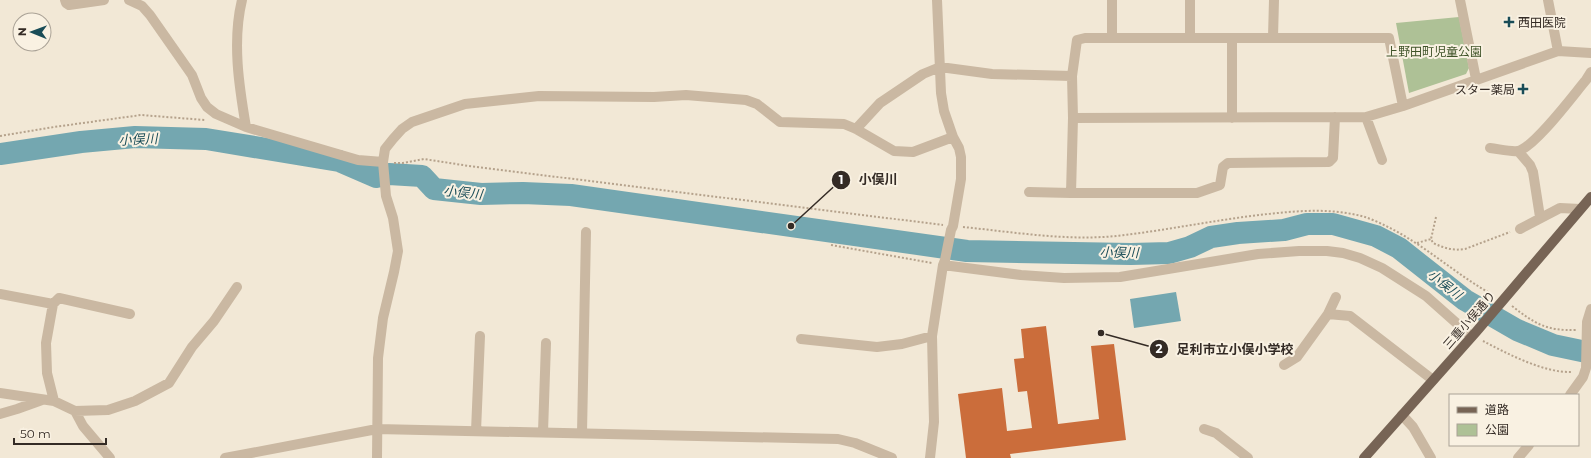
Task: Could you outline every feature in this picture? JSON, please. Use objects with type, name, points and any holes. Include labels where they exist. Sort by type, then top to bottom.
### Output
[{"type":"main road","name":"三重小俣通り","points":[[1364,458],[1474,334],[1500,300],[1591,197]]},
{"type":"street","points":[[65,0],[66,4],[69,5],[104,0]]},
{"type":"street","points":[[129,0],[142,6],[150,15],[192,75],[201,98],[207,107],[216,114],[246,127],[358,160],[383,164]]},
{"type":"street","points":[[242,0],[238,13],[237,46],[246,127]]},
{"type":"street","points":[[930,458],[934,422],[932,336],[962,167],[960,148],[953,137],[944,111],[940,67],[937,0]]},
{"type":"street","points":[[1112,0],[1112,37]]},
{"type":"street","points":[[1190,0],[1190,37]]},
{"type":"street","points":[[1273,37],[1274,0]]},
{"type":"street","points":[[1460,0],[1476,79]]},
{"type":"street","points":[[1548,0],[1558,51]]},
{"type":"street","points":[[1070,193],[1073,118],[1072,76],[1077,40],[1085,38],[1112,37],[1389,38],[1403,106]]},
{"type":"street","points":[[1232,38],[1232,118]]},
{"type":"street","points":[[1073,118],[1366,117],[1403,106],[1558,51],[1591,53]]},
{"type":"street","points":[[856,129],[880,102],[923,74],[940,67],[992,74],[1072,76]]},
{"type":"street","points":[[1490,148],[1518,151],[1525,147],[1542,132],[1591,72]]},
{"type":"street","points":[[377,458],[378,358],[383,318],[398,251],[393,218],[386,196],[383,164],[385,149],[402,129],[412,122],[465,104],[539,96],[654,97],[686,94],[746,100],[757,104],[780,122],[835,123],[856,129],[878,140],[884,146],[894,151],[913,152],[953,137]]},
{"type":"street","points":[[1029,192],[1197,193],[1220,185],[1223,167],[1228,164],[1329,162],[1333,158],[1335,117]]},
{"type":"street","points":[[1366,117],[1372,137],[1382,160]]},
{"type":"street","points":[[1518,151],[1530,165],[1533,172],[1540,217]]},
{"type":"street","points":[[1520,229],[1540,217],[1560,208],[1580,210]]},
{"type":"street","points":[[582,433],[586,232]]},
{"type":"street","points":[[944,263],[1021,275],[1064,278],[1120,277],[1258,254],[1299,251],[1327,251],[1343,253],[1360,258],[1382,268],[1426,296],[1474,334]]},
{"type":"street","points":[[0,393],[54,401],[75,411],[108,410],[135,401],[169,383],[192,347],[214,321],[237,287]]},
{"type":"street","points":[[0,294],[53,304]]},
{"type":"street","points":[[1284,365],[1297,357],[1328,314],[1336,297]]},
{"type":"street","points":[[54,401],[47,373],[46,343],[53,304],[59,298],[130,314]]},
{"type":"street","points":[[1571,394],[1584,377],[1586,366],[1587,331],[1591,309]]},
{"type":"street","points":[[1328,314],[1350,316],[1433,380]]},
{"type":"street","points":[[476,431],[480,336]]},
{"type":"street","points":[[801,339],[877,347],[902,344],[932,336]]},
{"type":"street","points":[[543,432],[546,343]]},
{"type":"street","points":[[0,414],[42,399]]},
{"type":"street","points":[[75,411],[83,426],[110,458]]},
{"type":"street","points":[[1402,416],[1413,426],[1431,458]]},
{"type":"street","points":[[225,458],[377,429],[838,439],[856,442],[892,458]]},
{"type":"street","points":[[1204,430],[1216,432],[1248,458]]},
{"type":"street","points":[[1518,458],[1528,446]]},
{"type":"path","points":[[0,136],[54,126],[141,115],[211,120]]},
{"type":"path","points":[[383,164],[403,163],[424,158],[469,166],[952,228],[1069,236],[1116,236],[1252,215],[1308,210],[1346,212],[1366,217],[1395,230],[1476,285],[1548,328],[1587,331]]},
{"type":"path","points":[[1436,217],[1431,239],[1433,243],[1444,248],[1457,250],[1465,249],[1520,229]]},
{"type":"path","points":[[1417,244],[1431,239]]},
{"type":"path","points":[[831,245],[944,263]]},
{"type":"path","points":[[1474,334],[1530,362],[1554,370],[1571,372],[1586,366]]},
{"type":"green space","name":"上野田町児童公園","points":[[1459,17],[1469,68],[1466,74],[1409,93],[1396,23]]},
{"type":"water","points":[[1176,292],[1181,321],[1134,328],[1130,299]]},
{"type":"building","points":[[1046,326],[1058,424],[1099,419],[1091,346],[1114,344],[1126,440],[1010,454],[1011,458],[966,458],[958,394],[1002,388],[1007,431],[1032,428],[1027,391],[1018,392],[1014,359],[1024,358],[1021,329]]},
{"type":"waterway","name":"小俣川","points":[[0,154],[81,142],[135,137],[206,139],[339,161],[376,177],[389,174],[422,176],[434,189],[481,194],[523,193],[571,195],[967,251],[1131,254],[1169,253],[1190,247],[1211,237],[1238,233],[1284,230],[1307,224],[1333,224],[1376,236],[1399,248],[1465,300],[1517,330],[1553,345],[1591,353]]},
{"type":"place","name":"西田医院","points":[[1509,22]]},
{"type":"place","name":"スター薬局","points":[[1523,89]]},
{"type":"place","name":"小俣川","points":[[791,226]]},
{"type":"place","name":"足利市立小俣小学校","points":[[1101,333]]}]
